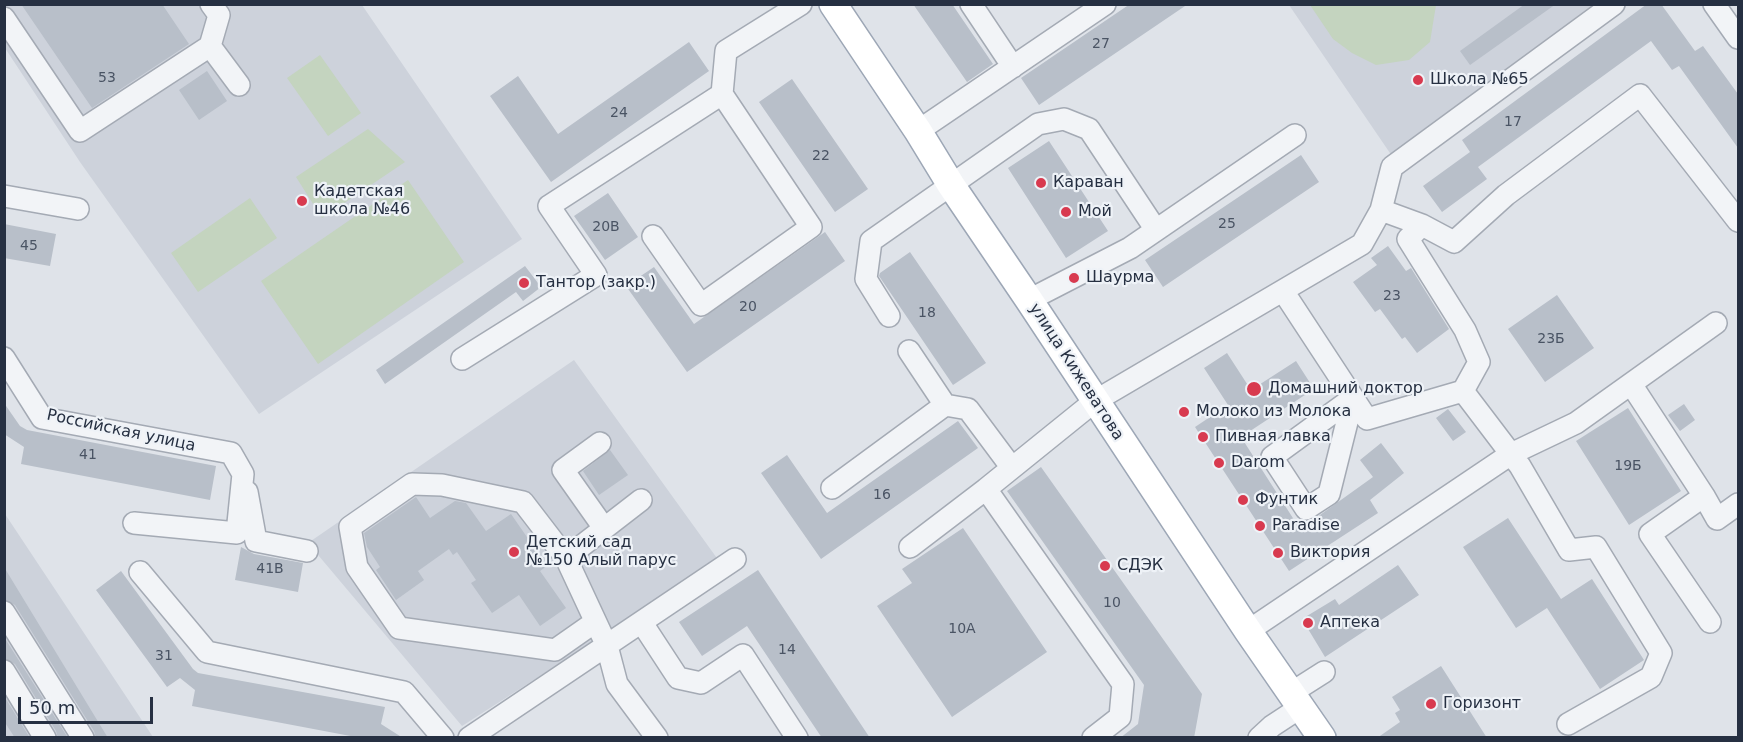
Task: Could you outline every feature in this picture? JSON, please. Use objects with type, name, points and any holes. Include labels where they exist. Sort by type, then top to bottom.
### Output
[{"type":"main road","name":"улица Кижеватова","points":[[833,4],[1248,631],[1322,738]]},
{"type":"street","points":[[4,18],[80,130],[210,46],[219,15],[211,4]]},
{"type":"street","points":[[653,236],[701,305],[811,227],[722,94],[726,51],[801,4]]},
{"type":"street","points":[[971,4],[1013,67]]},
{"type":"street","points":[[918,131],[1105,4]]},
{"type":"street","points":[[910,547],[1095,401],[1362,244],[1381,210],[1392,166],[1614,4]]},
{"type":"street","points":[[1714,4],[1738,38]]},
{"type":"street","points":[[210,46],[239,85]]},
{"type":"street","points":[[462,359],[596,275],[549,206],[722,94]]},
{"type":"street","points":[[1381,210],[1422,225],[1454,242],[1506,195],[1640,95],[1738,221]]},
{"type":"street","points":[[889,316],[866,279],[871,241],[1038,124],[1064,119],[1089,129],[1156,230]]},
{"type":"street","points":[[1029,300],[1130,248],[1295,135]]},
{"type":"street","points":[[4,196],[78,209]]},
{"type":"street","points":[[1283,291],[1367,419],[1463,391],[1479,362],[1465,330],[1408,239],[1422,225]]},
{"type":"street","points":[[1248,631],[1511,454],[1576,423],[1716,323]]},
{"type":"street","points":[[909,351],[945,405]]},
{"type":"street","name":"Российская улица","points":[[4,358],[42,418],[231,453],[243,474]]},
{"type":"street","points":[[1631,384],[1717,519],[1738,504]]},
{"type":"street","points":[[1463,391],[1511,454],[1569,550],[1596,547],[1661,654],[1651,677],[1568,724]]},
{"type":"street","points":[[1353,398],[1329,494],[1306,509],[1272,457],[1353,398]]},
{"type":"street","points":[[832,488],[945,405],[968,409],[1012,468]]},
{"type":"street","points":[[600,443],[563,470],[604,528]]},
{"type":"street","points":[[134,524],[237,533],[243,474]]},
{"type":"street","points":[[243,474],[256,541],[307,551]]},
{"type":"street","points":[[595,622],[555,650],[399,628],[357,567],[350,527],[411,484],[442,485],[523,502],[566,558],[607,646],[617,684],[657,738]]},
{"type":"street","points":[[986,489],[1122,684],[1120,717],[1093,738]]},
{"type":"street","points":[[1704,496],[1650,534],[1710,622]]},
{"type":"street","points":[[566,558],[641,500]]},
{"type":"street","points":[[469,738],[735,559]]},
{"type":"street","points":[[140,572],[207,652],[404,692],[443,738]]},
{"type":"street","points":[[4,612],[82,738]]},
{"type":"street","points":[[642,623],[678,678],[701,683],[743,655],[797,738]]},
{"type":"street","points":[[4,671],[45,738]]},
{"type":"street","points":[[1259,738],[1324,672]]},
{"type":"shaded area","name":"Кадетская школа №46","points":[[4,5],[362,5],[522,239],[259,414],[80,162],[5,48]]},
{"type":"shaded area","name":"Школа №65","points":[[1289,5],[1598,5],[1392,156]]},
{"type":"shaded area","name":"Детский сад №150 Алый парус","points":[[574,360],[719,561],[462,726],[308,543]]},
{"type":"shaded area","points":[[5,514],[153,737],[5,737]]},
{"type":"green space","points":[[1310,5],[1436,5],[1430,42],[1409,60],[1376,65],[1352,53],[1333,39]]},
{"type":"green space","points":[[320,55],[361,113],[328,136],[287,78]]},
{"type":"green space","points":[[368,129],[405,162],[322,218],[296,177]]},
{"type":"green space","points":[[408,180],[464,262],[318,364],[261,281]]},
{"type":"green space","points":[[250,198],[277,238],[198,292],[171,253]]},
{"type":"building","points":[[21,4],[162,4],[189,44],[92,108]]},
{"type":"building","points":[[913,4],[952,4],[993,64],[967,82]]},
{"type":"building","points":[[1130,4],[1188,4],[1039,105],[1021,78]]},
{"type":"building","points":[[1525,4],[1556,4],[1470,65],[1460,51]]},
{"type":"building","points":[[1647,4],[1661,4],[1695,51],[1703,46],[1738,94],[1738,148],[1679,66],[1672,70],[1651,41],[1478,167],[1487,179],[1442,212],[1423,186],[1470,152],[1462,140]]},
{"type":"building","points":[[689,42],[709,71],[551,182],[490,96],[518,76],[558,134]]},
{"type":"building","points":[[207,71],[227,101],[199,120],[179,90]]},
{"type":"building","points":[[792,79],[868,189],[835,212],[759,102]]},
{"type":"building","name":"Мой","points":[[1049,141],[1108,231],[1066,258],[1008,168]]},
{"type":"building","points":[[1301,155],[1319,182],[1163,287],[1145,260]]},
{"type":"building","points":[[608,193],[638,237],[605,260],[574,216]]},
{"type":"building","points":[[4,224],[56,234],[50,266],[4,258]]},
{"type":"building","points":[[825,232],[845,261],[687,372],[626,286],[654,267],[694,324]]},
{"type":"building","points":[[1388,246],[1406,271],[1411,268],[1449,329],[1417,353],[1405,337],[1402,339],[1380,309],[1375,312],[1353,282],[1377,265],[1371,258]]},
{"type":"building","points":[[910,252],[986,363],[953,385],[879,276]]},
{"type":"building","points":[[525,266],[541,287],[523,301],[516,292],[385,384],[376,370]]},
{"type":"building","points":[[1557,295],[1594,348],[1545,382],[1508,329]]},
{"type":"building","points":[[1227,353],[1251,390],[1296,361],[1314,389],[1241,437],[1298,526],[1313,520],[1373,477],[1360,460],[1381,443],[1404,473],[1370,500],[1378,513],[1289,571],[1195,427],[1228,405],[1204,368]]},
{"type":"building","points":[[4,403],[20,426],[27,430],[216,466],[210,500],[21,464],[24,447],[4,434]]},
{"type":"building","points":[[1684,404],[1695,420],[1680,431],[1668,415]]},
{"type":"building","points":[[1628,408],[1681,491],[1629,525],[1576,441]]},
{"type":"building","points":[[1448,409],[1466,432],[1453,441],[1436,418]]},
{"type":"building","points":[[958,421],[978,448],[821,559],[761,473],[787,455],[827,513]]},
{"type":"building","points":[[610,450],[628,475],[599,495],[583,471]]},
{"type":"building","points":[[1041,467],[1202,694],[1194,738],[1120,738],[1138,724],[1144,685],[1007,491]]},
{"type":"building","points":[[416,497],[430,518],[455,501],[466,503],[486,531],[511,514],[547,566],[540,571],[566,608],[540,626],[519,595],[492,613],[471,583],[476,580],[457,552],[453,555],[449,549],[418,571],[424,580],[396,600],[376,570],[380,567],[367,547],[364,533]]},
{"type":"building","points":[[1508,518],[1561,599],[1592,579],[1644,660],[1600,689],[1547,608],[1516,628],[1463,547]]},
{"type":"building","points":[[963,528],[1047,652],[952,717],[877,606],[912,583],[902,569]]},
{"type":"building","points":[[241,547],[254,554],[303,563],[298,592],[235,580]]},
{"type":"building","points":[[1398,565],[1419,595],[1325,657],[1302,619],[1335,599],[1339,605]]},
{"type":"building","points":[[4,567],[108,738],[96,738],[94,731],[15,605],[4,599]]},
{"type":"building","points":[[758,570],[870,738],[822,738],[747,626],[702,656],[679,622]]},
{"type":"building","points":[[121,571],[198,673],[385,707],[381,724],[403,738],[361,738],[192,706],[195,690],[180,678],[167,687],[96,590]]},
{"type":"building","points":[[4,637],[68,738],[58,738],[15,664],[4,658]]},
{"type":"building","name":"Горизонт","points":[[1441,666],[1487,738],[1377,738],[1400,722],[1395,713],[1400,710],[1392,697]]},
{"type":"building","points":[[4,696],[30,738],[15,738],[4,721]]},
{"type":"place","name":"Школа №65","points":[[1418,80]]},
{"type":"place","name":"Караван","points":[[1041,183]]},
{"type":"place","name":"Кадетская школа №46","points":[[302,201]]},
{"type":"place","name":"Мой","points":[[1066,212]]},
{"type":"place","name":"Шаурма","points":[[1074,278]]},
{"type":"place","name":"Тантор (закр.)","points":[[524,283]]},
{"type":"place","name":"Домашний доктор","points":[[1254,389]]},
{"type":"place","name":"Молоко из Молока","points":[[1184,412]]},
{"type":"place","name":"Пивная лавка","points":[[1203,437]]},
{"type":"place","name":"Darom","points":[[1219,463]]},
{"type":"place","name":"Фунтик","points":[[1243,500]]},
{"type":"place","name":"Paradise","points":[[1260,526]]},
{"type":"place","name":"Детский сад №150 Алый парус","points":[[514,552]]},
{"type":"place","name":"Виктория","points":[[1278,553]]},
{"type":"place","name":"СДЭК","points":[[1105,566]]},
{"type":"place","name":"Аптека","points":[[1308,623]]},
{"type":"place","name":"Горизонт","points":[[1431,704]]}]
